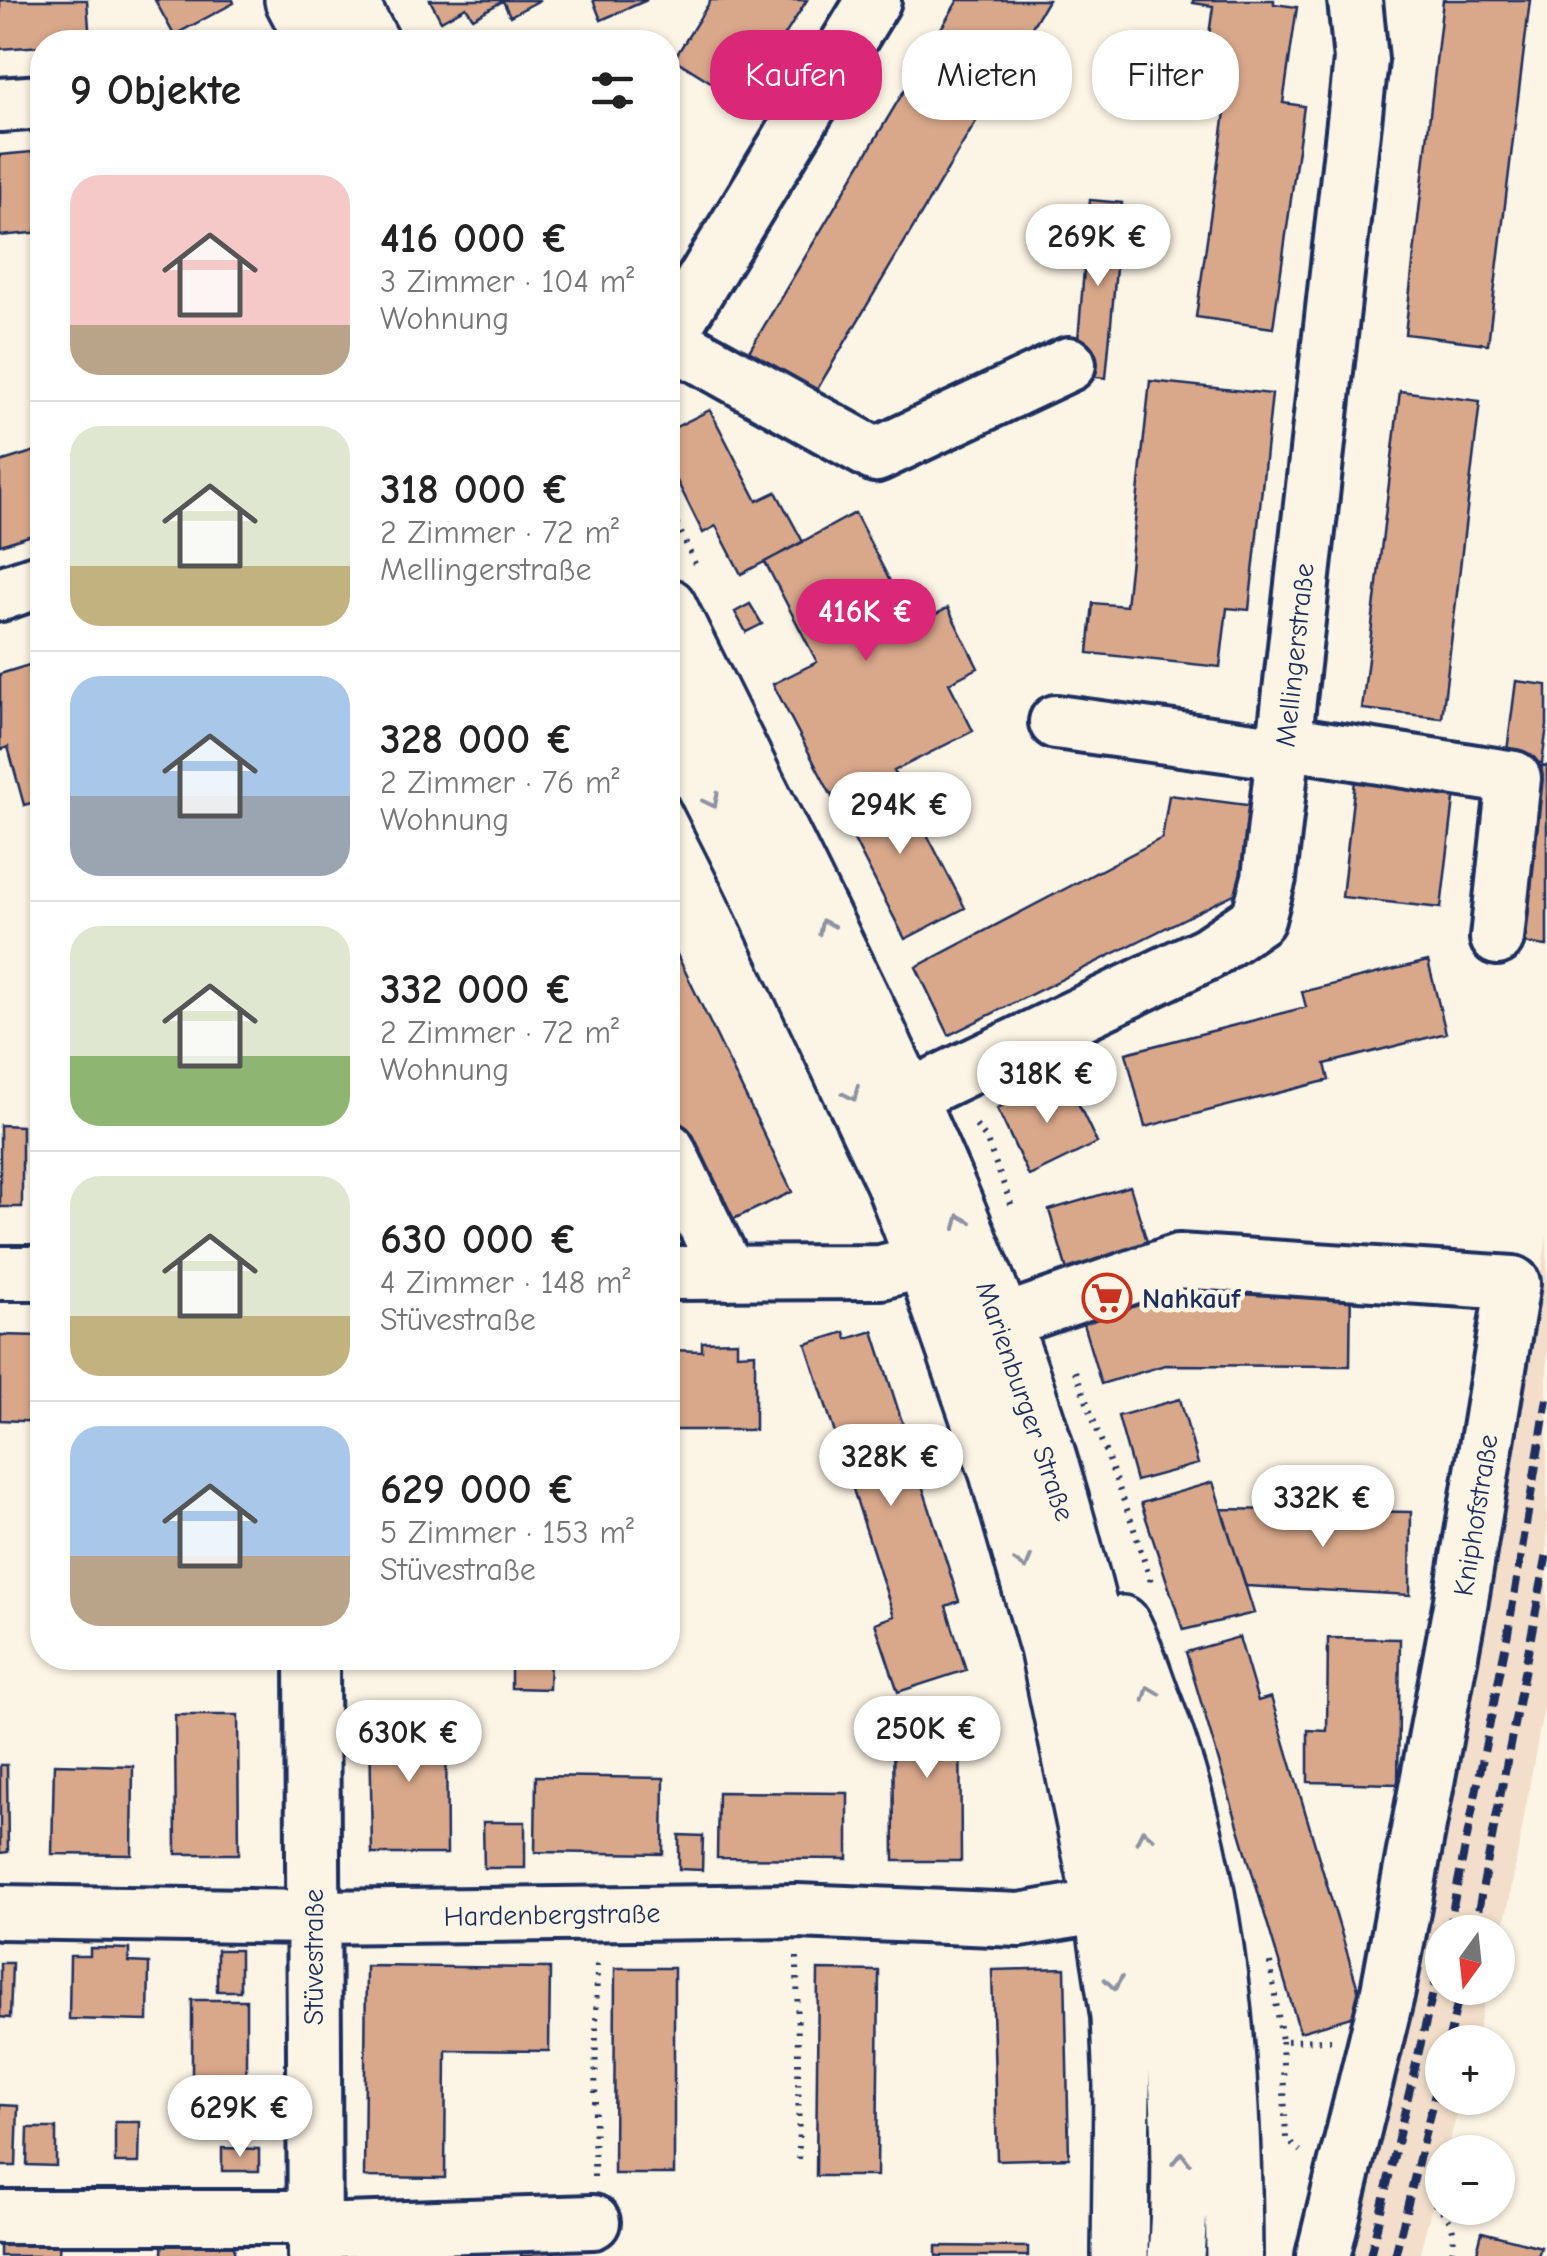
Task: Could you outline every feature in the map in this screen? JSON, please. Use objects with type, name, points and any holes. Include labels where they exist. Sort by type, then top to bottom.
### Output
[{"type":"main road","points":[[293,0],[309,30]]},
{"type":"main road","points":[[348,0],[364,30]]},
{"type":"main road","name":"Marienburger Straße","points":[[680,629],[924,1090],[1026,1314],[1144,1836],[1169,1983],[1180,2095],[1176,2256]]},
{"type":"main road","name":"Marienburger Straße","points":[[680,737],[750,874],[892,1180],[998,1473],[1048,1648],[1102,1906],[1118,2016],[1122,2086],[1120,2256]]},
{"type":"main road","points":[[1075,1544],[1127,1634],[1170,1747],[1188,1816],[1212,1936],[1229,2061],[1234,2256]]},
{"type":"street","points":[[680,318],[874,0]]},
{"type":"street","name":"Mellingerstraße","points":[[924,1090],[1208,953],[1258,919],[1269,878],[1361,60],[1355,0]]},
{"type":"street","points":[[0,104],[30,103]]},
{"type":"street","points":[[680,345],[876,455],[1069,364]]},
{"type":"street","points":[[0,594],[30,584]]},
{"type":"street","points":[[1056,722],[1514,778],[1498,938]]},
{"type":"street","points":[[680,1174],[728,1273]]},
{"type":"street","points":[[680,1273],[882,1272],[924,1261]]},
{"type":"street","name":"Kniphofstraße","points":[[1026,1314],[1178,1261],[1512,1283],[1460,1606],[1388,1991],[1322,2256]]},
{"type":"street","points":[[0,1273],[30,1273]]},
{"type":"street","name":"Stüvestraße","points":[[312,1670],[315,2235]]},
{"type":"street","name":"Hardenbergstraße","points":[[0,1912],[313,1917],[797,1911],[1020,1920],[1102,1906]]},
{"type":"street","points":[[0,2217],[78,2236],[315,2235],[594,2222]]},
{"type":"path","points":[[986,1138],[1014,1212]]},
{"type":"path","points":[[1026,1314],[1131,1520],[1154,1594]]},
{"type":"path","points":[[797,1911],[800,2166]]},
{"type":"path","points":[[594,2222],[598,1914]]},
{"type":"path","points":[[1282,2041],[1286,2140],[1297,2150],[1312,2154]]},
{"type":"path","points":[[1451,2256],[1453,2225]]},
{"type":"shaded area","points":[[1547,1236],[1547,1688],[1508,1907],[1506,1915],[1425,1915],[1425,2005],[1484,2005],[1479,2025],[1425,2025],[1425,2115],[1457,2115],[1451,2135],[1425,2135],[1427,2225],[1419,2256],[1337,2256],[1427,1889],[1506,1492]]},
{"type":"building","points":[[0,0],[87,0],[89,30],[30,30],[30,47],[0,49]]},
{"type":"building","points":[[155,0],[233,0],[234,3],[183,30],[171,30]]},
{"type":"building","points":[[430,0],[540,0],[510,16],[503,1],[473,18],[466,7],[441,21]]},
{"type":"building","points":[[593,0],[647,0],[601,20]]},
{"type":"building","points":[[711,0],[807,0],[788,30],[710,30],[710,81],[680,63],[680,49]]},
{"type":"building","points":[[958,0],[1048,0],[1030,30],[940,30]]},
{"type":"building","points":[[1274,0],[1274,4],[1297,7],[1283,103],[1304,106],[1273,328],[1196,317],[1224,120],[1239,120],[1239,30],[1210,30],[1213,6],[1193,3]]},
{"type":"building","points":[[1443,0],[1530,0],[1488,344],[1405,334]]},
{"type":"building","points":[[902,94],[902,120],[977,120],[815,393],[748,353]]},
{"type":"building","points":[[30,152],[30,233],[0,236],[0,155]]},
{"type":"building","points":[[1090,200],[1122,203],[1106,378],[1075,375]]},
{"type":"building","points":[[1150,381],[1272,394],[1249,610],[1227,608],[1220,667],[1088,653],[1093,603],[1126,606]]},
{"type":"building","points":[[1400,391],[1480,401],[1442,718],[1362,709]]},
{"type":"building","points":[[710,410],[757,501],[776,492],[803,542],[741,574],[716,526],[703,533],[680,487],[680,425]]},
{"type":"building","points":[[30,453],[30,536],[0,545],[0,462]]},
{"type":"building","points":[[855,513],[913,626],[948,608],[978,668],[949,683],[973,731],[894,771],[902,786],[831,795],[773,684],[817,662],[765,562]]},
{"type":"building","points":[[750,604],[762,624],[746,632],[735,612]]},
{"type":"building","points":[[30,665],[30,803],[24,805],[8,747],[0,750],[0,674]]},
{"type":"building","points":[[1516,681],[1547,685],[1542,763],[1506,759]]},
{"type":"building","points":[[1357,763],[1457,774],[1441,908],[1342,897]]},
{"type":"building","points":[[1542,765],[1547,766],[1547,946],[1521,943]]},
{"type":"building","points":[[902,786],[965,908],[905,939],[831,795]]},
{"type":"building","points":[[1169,795],[1255,806],[1244,889],[949,1035],[916,967],[1162,838]]},
{"type":"building","points":[[680,961],[792,1192],[729,1221],[680,1124]]},
{"type":"building","points":[[1428,961],[1446,1033],[1325,1064],[1329,1080],[1145,1127],[1126,1053],[1306,1007],[1302,992]]},
{"type":"building","points":[[1065,1076],[1097,1143],[1029,1176],[997,1108]]},
{"type":"building","points":[[0,1125],[22,1126],[22,1207],[0,1207]]},
{"type":"building","points":[[1130,1186],[1159,1281],[1351,1276],[1350,1366],[1165,1365],[1101,1384],[1049,1210]]},
{"type":"building","points":[[873,1331],[959,1601],[946,1606],[966,1670],[898,1692],[875,1623],[894,1616],[806,1344],[845,1332],[847,1339]]},
{"type":"building","points":[[0,1335],[30,1336],[30,1421],[0,1420]]},
{"type":"building","points":[[737,1341],[737,1354],[755,1353],[755,1430],[680,1430],[680,1350],[702,1351],[702,1342]]},
{"type":"building","points":[[1180,1399],[1198,1464],[1136,1481],[1118,1416]]},
{"type":"building","points":[[1213,1482],[1254,1613],[1183,1630],[1141,1503]]},
{"type":"building","points":[[1221,1509],[1411,1512],[1410,1595],[1246,1586]]},
{"type":"building","points":[[1239,1637],[1258,1701],[1271,1697],[1365,2013],[1300,2032],[1186,1652]]},
{"type":"building","points":[[1328,1638],[1400,1639],[1398,1784],[1308,1782],[1308,1730],[1327,1731]]},
{"type":"building","points":[[511,1670],[550,1670],[549,1689],[511,1688]]},
{"type":"building","points":[[893,1701],[960,1701],[961,1861],[894,1861]]},
{"type":"building","points":[[175,1715],[238,1715],[239,1854],[176,1854]]},
{"type":"building","points":[[446,1715],[447,1854],[372,1854],[370,1716]]},
{"type":"building","points":[[54,1764],[133,1766],[132,1855],[52,1854]]},
{"type":"building","points":[[0,1765],[7,1765],[8,1852],[0,1853]]},
{"type":"building","points":[[536,1776],[664,1778],[663,1854],[535,1852]]},
{"type":"building","points":[[718,1792],[848,1793],[848,1859],[717,1858]]},
{"type":"building","points":[[483,1822],[525,1822],[525,1868],[484,1868]]},
{"type":"building","points":[[679,1835],[703,1836],[702,1870],[679,1869]]},
{"type":"building","points":[[90,1948],[129,1949],[129,1962],[149,1963],[148,2021],[69,2019],[70,1956],[90,1956]]},
{"type":"building","points":[[217,1950],[240,1950],[240,1991],[217,1991]]},
{"type":"building","points":[[0,1963],[12,1963],[10,2018],[0,2017]]},
{"type":"building","points":[[366,1966],[550,1968],[549,2051],[446,2050],[445,2178],[364,2177]]},
{"type":"building","points":[[615,1968],[674,1968],[674,2174],[614,2174]]},
{"type":"building","points":[[1065,1968],[1069,2158],[997,2160],[992,1970]]},
{"type":"building","points":[[818,1970],[879,1971],[877,2176],[816,2176]]},
{"type":"building","points":[[192,2000],[246,2000],[246,2128],[192,2128]]},
{"type":"building","points":[[0,2105],[18,2106],[16,2166],[0,2166]]},
{"type":"building","points":[[115,2122],[140,2122],[139,2163],[115,2163]]},
{"type":"building","points":[[28,2128],[56,2128],[56,2166],[27,2165]]},
{"type":"building","points":[[222,2148],[259,2149],[259,2171],[222,2171]]},
{"type":"building","points":[[0,2222],[60,2223],[59,2256],[0,2256]]},
{"type":"building","points":[[163,2224],[235,2227],[234,2256],[162,2256]]},
{"type":"building","points":[[1482,2232],[1541,2247],[1538,2256],[1476,2256]]},
{"type":"building","points":[[521,2236],[553,2236],[554,2256],[521,2256]]},
{"type":"building","points":[[936,2246],[1028,2247],[1028,2256],[936,2256]]},
{"type":"railway","points":[[1451,1915],[1508,1633],[1547,1399]]},
{"type":"railway","points":[[1477,1915],[1547,1554]]},
{"type":"railway","points":[[1370,2256],[1430,2005]]},
{"type":"railway","points":[[1452,2025],[1457,2005]]},
{"type":"railway","points":[[1395,2256],[1430,2115]]},
{"type":"place","name":"Nahkauf","points":[[1107,1298]]}]
